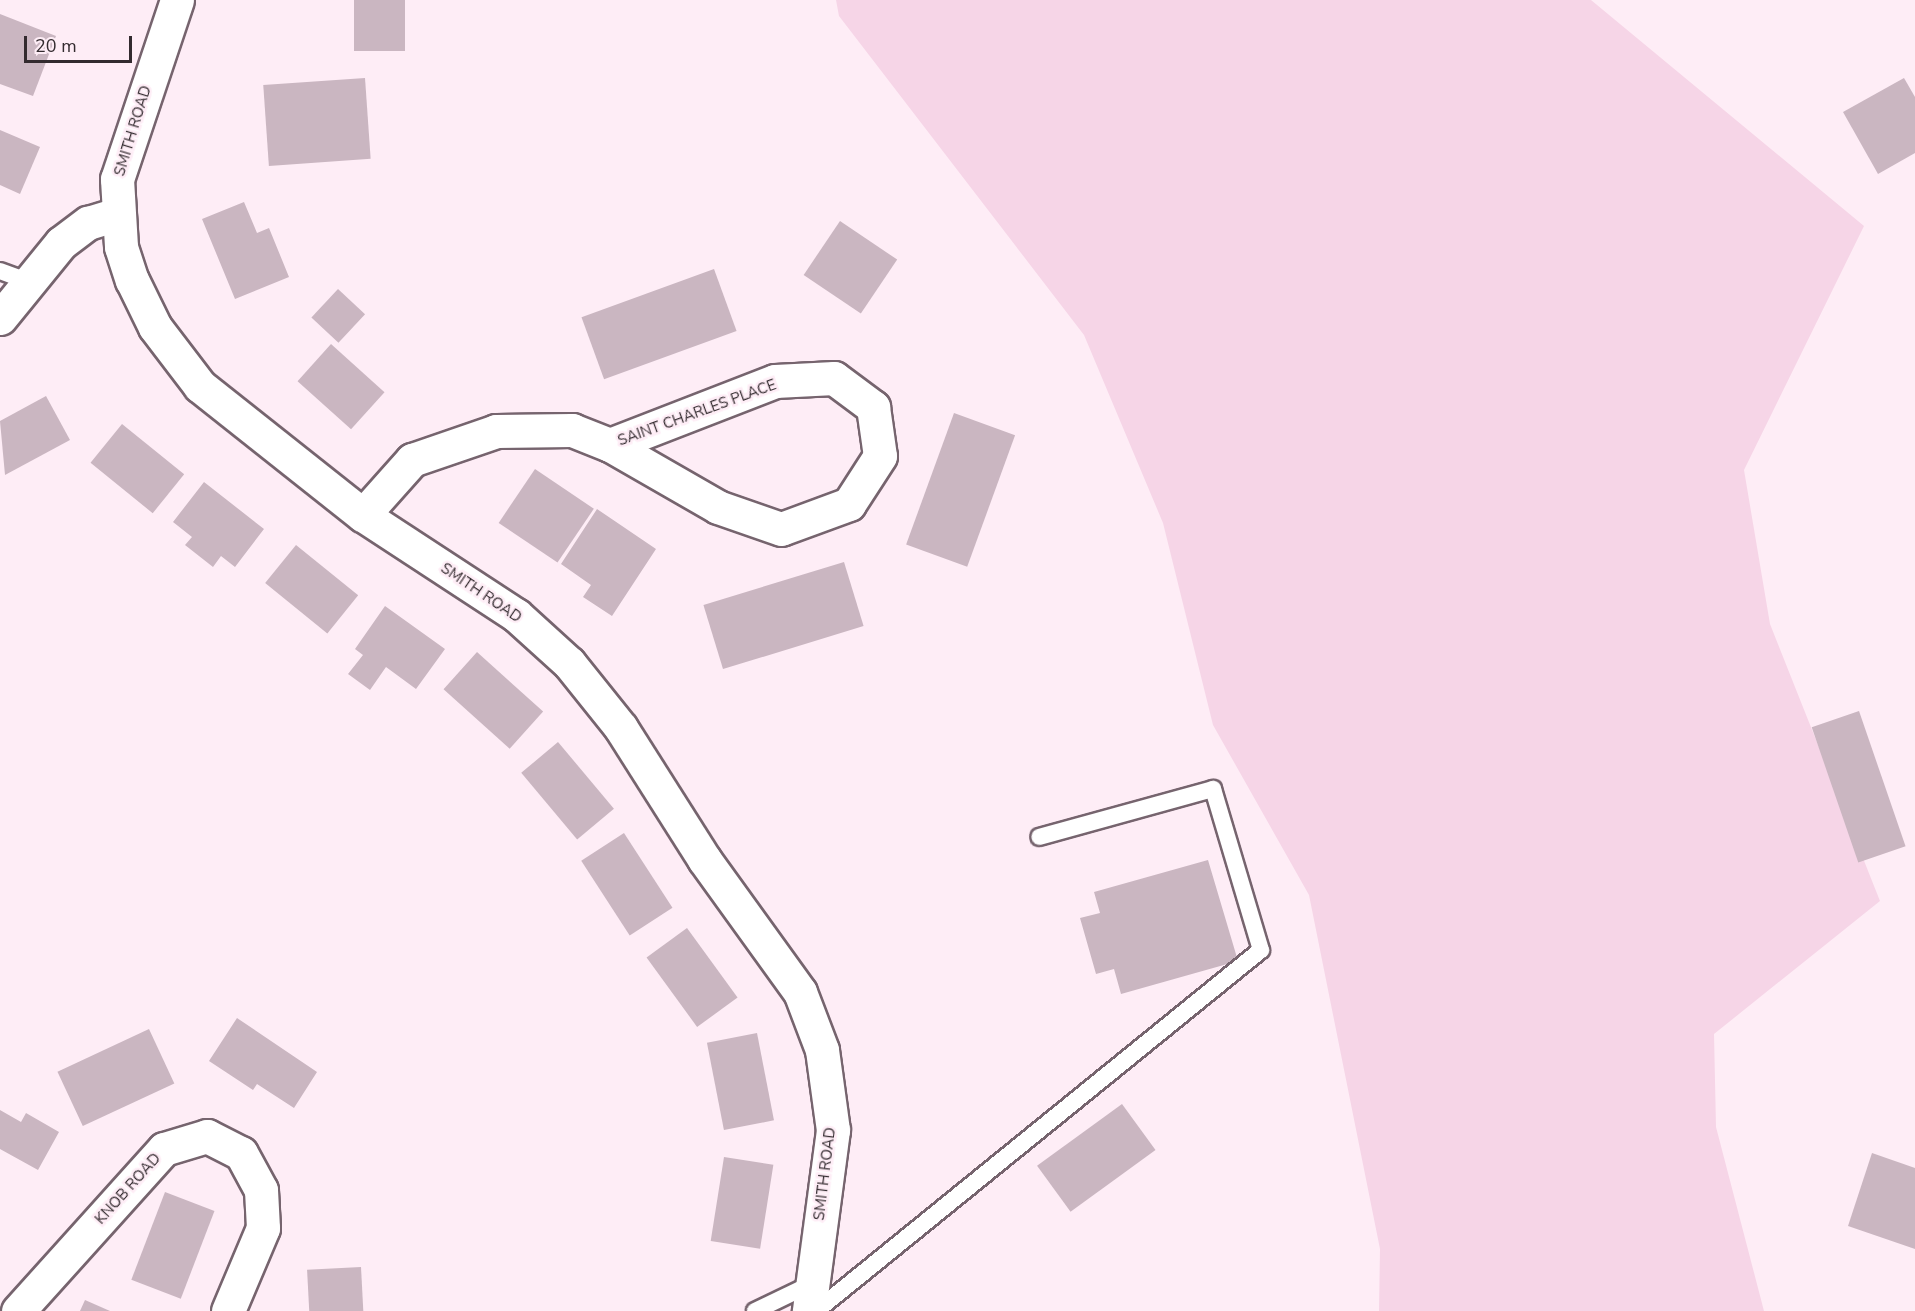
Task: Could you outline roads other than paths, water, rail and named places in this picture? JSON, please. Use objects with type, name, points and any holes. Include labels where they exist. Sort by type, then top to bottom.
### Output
[{"type":"street","name":"SMITH ROAD","points":[[177,0],[126,144],[117,179],[117,214],[132,280],[155,327],[200,387],[363,515],[516,615],[569,663],[621,728],[704,859],[800,992],[822,1050],[833,1130],[812,1302]]},
{"type":"street","points":[[0,318],[15,277],[88,223],[117,214]]},
{"type":"street","name":"SAINT CHARLES PLACE","points":[[363,515],[412,460],[496,431],[572,430],[610,445],[718,507],[781,529],[849,504],[880,456],[873,407],[834,378],[775,381],[610,445]]},
{"type":"street","name":"KNOB ROAD","points":[[18,1311],[164,1149],[207,1136],[241,1153],[261,1190],[263,1228],[228,1311]]},
{"type":"lane","points":[[755,1311],[812,1302],[1261,950],[1213,789],[1038,837]]}]
